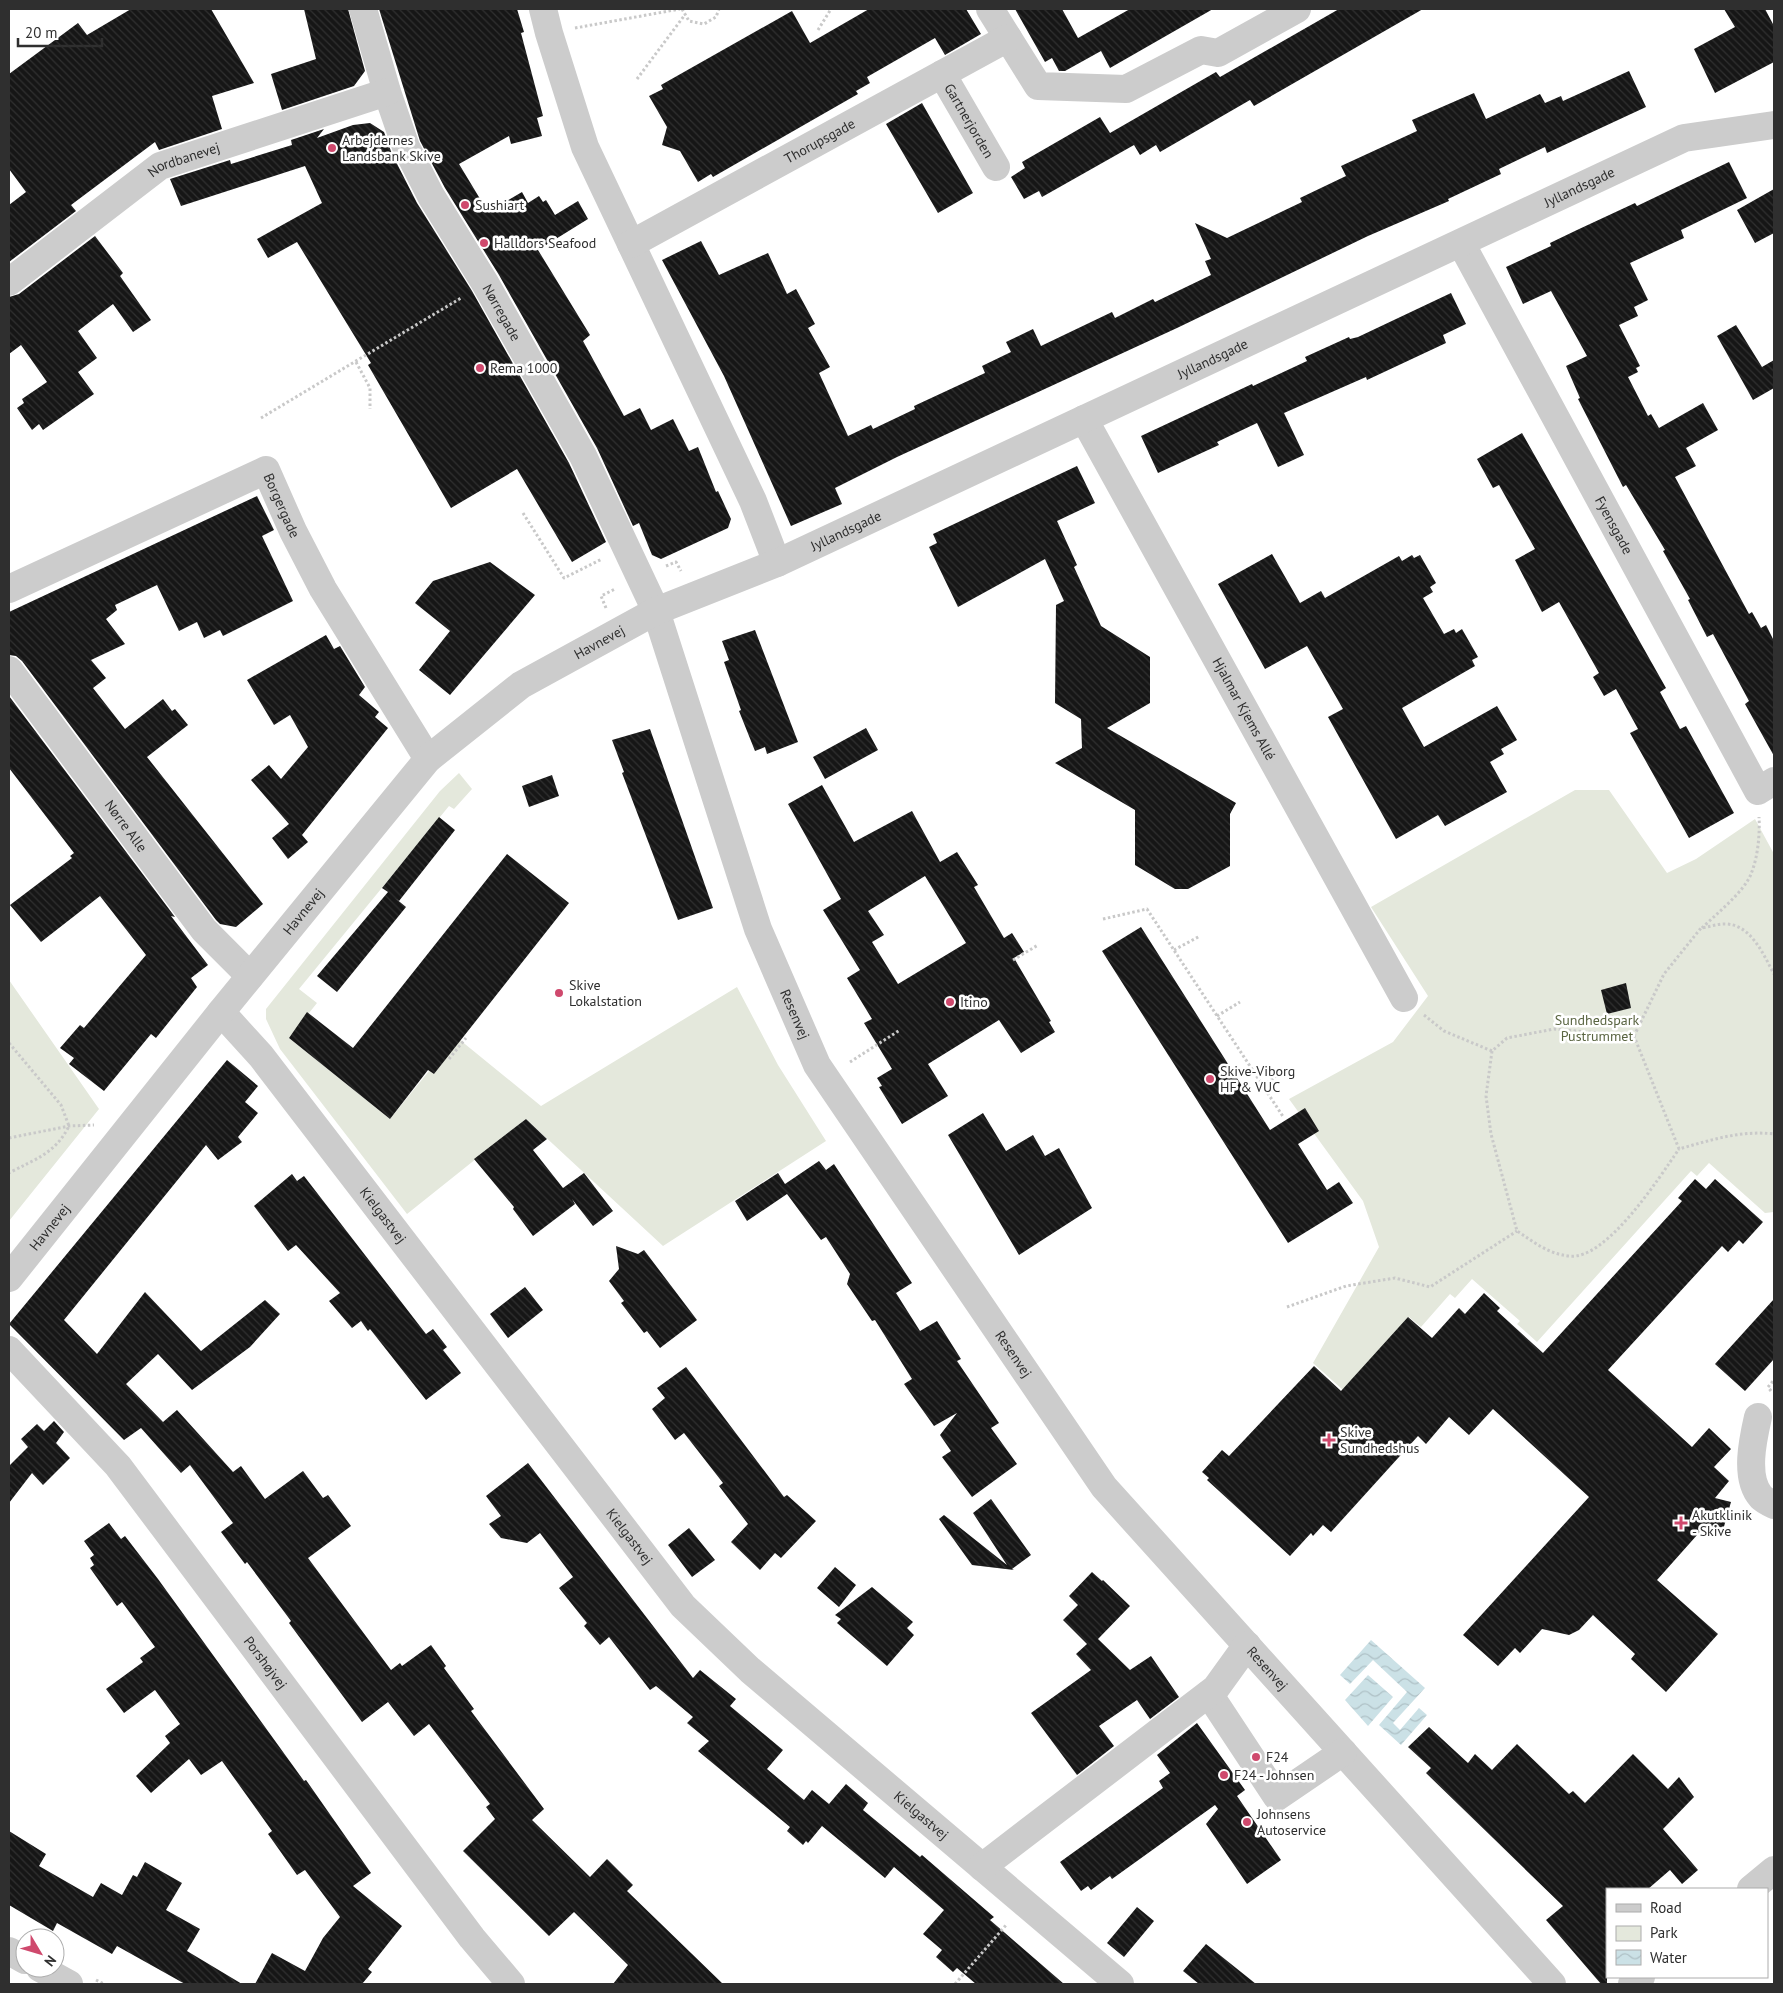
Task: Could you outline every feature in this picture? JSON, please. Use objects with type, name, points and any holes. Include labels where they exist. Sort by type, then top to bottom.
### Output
[{"type":"street","name":"Nørregade","points":[[363,9],[387,92],[406,147],[431,196],[485,283],[583,456],[656,611]]},
{"type":"street","points":[[990,9],[1038,86],[1126,89],[1201,50],[1218,53],[1297,9]]},
{"type":"street","points":[[546,21],[585,147],[753,502],[777,563]]},
{"type":"street","name":"Thorupsgade","points":[[631,244],[1008,38]]},
{"type":"street","name":"Gartnerjorden","points":[[942,74],[996,167]]},
{"type":"street","name":"Nordbanevej","points":[[9,282],[160,166],[387,92]]},
{"type":"street","name":"Jyllandsgade","points":[[656,611],[777,563],[1684,138],[1774,125]]},
{"type":"street","name":"Fyensgade","points":[[1461,243],[1766,786]]},
{"type":"street","name":"Hjalmar Kjems Allé","points":[[1084,419],[1404,998]]},
{"type":"street","name":"Borgergade","points":[[9,589],[266,470],[293,531],[323,589],[428,759]]},
{"type":"street","name":"Havnevej","points":[[9,1278],[250,976],[428,759],[522,685],[656,611]]},
{"type":"street","name":"Resenvej","points":[[656,611],[758,930],[817,1065],[1104,1487],[1552,1984]]},
{"type":"street","name":"Nørre Alle","points":[[9,670],[204,930],[250,976]]},
{"type":"street","name":"Kielgastvej","points":[[221,1012],[261,1056],[683,1606],[750,1670],[1120,1984]]},
{"type":"street","name":"Porshøjvej","points":[[9,1350],[118,1466],[472,1938],[511,1984]]},
{"type":"street","points":[[1758,1417],[1752,1443],[1751,1471],[1760,1496],[1774,1505]]},
{"type":"street","points":[[982,1867],[1209,1694],[1216,1688],[1247,1645]]},
{"type":"street","points":[[1209,1694],[1277,1797],[1342,1752]]},
{"type":"street","points":[[1751,1888],[1774,1870]]},
{"type":"path","points":[[546,21],[681,9],[684,16],[690,21],[704,24],[716,17],[719,9]]},
{"type":"path","points":[[818,30],[830,9]]},
{"type":"path","points":[[637,79],[684,16]]},
{"type":"path","points":[[261,418],[485,283]]},
{"type":"path","points":[[356,362],[370,388],[370,409]]},
{"type":"path","points":[[523,513],[564,578],[626,546]]},
{"type":"path","points":[[1679,1149],[1634,1036],[1664,974],[1701,928],[1732,898],[1751,875],[1766,786]]},
{"type":"path","points":[[1103,919],[1147,909],[1284,1118]]},
{"type":"path","points":[[1701,928],[1726,923],[1745,931],[1757,943],[1774,974]]},
{"type":"path","points":[[1174,950],[1200,936]]},
{"type":"path","points":[[1013,960],[1038,945]]},
{"type":"path","points":[[1404,998],[1444,1031],[1492,1050]]},
{"type":"path","points":[[1217,1016],[1240,1002]]},
{"type":"path","points":[[1634,1036],[1554,1029],[1508,1038],[1492,1050],[1486,1096],[1491,1134],[1517,1231],[1547,1251],[1571,1257],[1593,1252],[1612,1237],[1679,1149],[1722,1136],[1756,1132],[1774,1134]]},
{"type":"path","points":[[826,1077],[900,1030]]},
{"type":"path","points":[[449,1059],[466,1038]]},
{"type":"path","points":[[9,1043],[61,1105],[69,1126],[61,1142],[46,1154],[9,1173]]},
{"type":"path","points":[[1263,1086],[1279,1074]]},
{"type":"path","points":[[9,1138],[51,1129]]},
{"type":"path","points":[[1287,1307],[1346,1286],[1395,1278],[1430,1287],[1517,1231]]},
{"type":"path","points":[[1774,1380],[1768,1387],[1774,1396]]},
{"type":"path","points":[[955,1984],[1025,1904]]},
{"type":"green space","points":[[459,773],[472,789],[454,809],[449,806],[299,989],[317,1003],[289,1038],[390,1119],[429,1071],[434,1074],[460,1040],[541,1106],[737,987],[778,1065],[826,1141],[663,1246],[526,1119],[407,1214],[280,1049],[266,1019],[266,1009],[440,791]]},
{"type":"green space","name":"Sundhedspark Pustrummet","points":[[1575,790],[1609,790],[1667,873],[1696,859],[1755,819],[1774,854],[1774,1212],[1765,1213],[1709,1163],[1697,1176],[1691,1171],[1537,1342],[1517,1324],[1520,1321],[1472,1279],[1455,1298],[1450,1294],[1421,1327],[1409,1317],[1343,1390],[1313,1363],[1379,1247],[1363,1201],[1289,1099],[1393,1042],[1428,996],[1371,907]]},
{"type":"green space","points":[[9,980],[99,1109],[9,1221]]},
{"type":"water","points":[[1371,1640],[1425,1688],[1393,1723],[1400,1730],[1419,1708],[1427,1715],[1401,1745],[1379,1725],[1407,1692],[1373,1660],[1350,1684],[1340,1675]]},
{"type":"water","points":[[1368,1675],[1393,1697],[1368,1726],[1345,1700]]},
{"type":"building","points":[[131,9],[211,9],[254,83],[212,96],[222,129],[159,150],[155,142],[71,205],[76,211],[9,262],[9,205],[26,192],[9,169],[9,74],[78,23],[87,35]]},
{"type":"building","points":[[304,9],[348,9],[365,71],[354,86],[282,110],[271,74],[316,59]]},
{"type":"building","points":[[379,9],[517,9],[524,32],[521,33],[543,116],[537,118],[542,136],[511,144],[509,136],[459,164],[488,212],[522,192],[528,203],[539,196],[543,202],[546,200],[555,215],[578,201],[588,219],[538,250],[590,335],[583,341],[624,416],[640,408],[651,430],[673,419],[689,451],[698,447],[716,492],[718,491],[731,519],[728,528],[661,559],[652,555],[639,523],[633,526],[597,448],[499,275],[445,188],[420,141]]},
{"type":"building","points":[[869,9],[966,9],[981,34],[945,55],[935,38],[867,77],[870,83],[856,91],[858,94],[713,177],[711,174],[698,182],[680,151],[662,145],[667,127],[649,96],[663,89],[661,85],[792,11],[810,43]]},
{"type":"building","points":[[1015,9],[1062,9],[1078,38],[1130,9],[1213,9],[1110,68],[1101,51],[1065,71],[1059,71],[1052,58],[1045,62]]},
{"type":"building","points":[[1339,9],[1423,9],[1254,106],[1250,100],[1160,152],[1156,145],[1140,155],[1134,145],[1042,197],[1039,191],[1024,199],[1011,177],[1025,168],[1022,162],[1100,117],[1110,133],[1216,72],[1220,77]]},
{"type":"building","points":[[1724,9],[1765,9],[1774,26],[1774,62],[1715,93],[1694,49],[1735,27]]},
{"type":"building","points":[[1629,71],[1646,107],[1547,153],[1545,147],[1499,169],[1501,174],[1448,199],[1449,201],[1368,236],[1177,328],[897,457],[835,488],[842,504],[791,526],[724,376],[662,260],[701,241],[719,275],[768,253],[787,294],[796,289],[815,324],[808,328],[830,367],[819,373],[848,436],[871,425],[873,429],[915,409],[914,406],[985,373],[982,366],[1011,352],[1006,342],[1033,329],[1041,346],[1112,312],[1115,318],[1153,299],[1155,302],[1211,275],[1205,261],[1211,259],[1195,223],[1227,238],[1302,202],[1300,198],[1346,176],[1341,166],[1417,131],[1412,120],[1474,93],[1486,119],[1540,94],[1545,103],[1561,96],[1563,101]]},
{"type":"building","points":[[922,103],[973,193],[938,213],[886,124]]},
{"type":"building","points":[[370,123],[384,132],[392,154],[417,203],[472,291],[569,463],[606,542],[572,562],[517,469],[451,508],[368,365],[371,363],[297,242],[268,258],[257,239],[322,203],[305,166],[181,206],[170,179],[230,160],[231,164],[292,145],[291,140],[324,129],[317,138],[353,125]]},
{"type":"building","points":[[1729,162],[1747,198],[1681,230],[1684,238],[1630,263],[1648,300],[1634,307],[1638,316],[1619,325],[1640,366],[1636,368],[1638,372],[1628,377],[1648,416],[1651,414],[1659,428],[1703,403],[1718,430],[1686,448],[1696,466],[1675,477],[1749,614],[1752,612],[1761,628],[1766,625],[1774,641],[1774,756],[1745,704],[1749,701],[1713,634],[1707,637],[1688,600],[1690,599],[1663,551],[1665,550],[1626,485],[1623,487],[1578,399],[1580,398],[1566,366],[1587,356],[1551,291],[1523,304],[1506,267],[1551,246],[1550,243],[1577,230],[1635,203],[1637,206]]},
{"type":"building","points":[[1774,189],[1774,233],[1755,243],[1737,210]]},
{"type":"building","points":[[95,236],[123,273],[120,276],[151,320],[133,332],[113,304],[78,331],[97,358],[78,372],[94,394],[43,430],[39,424],[32,430],[17,408],[24,403],[22,399],[47,382],[21,345],[9,354],[9,297],[19,294]]},
{"type":"building","points":[[1451,293],[1466,324],[1443,335],[1446,343],[1367,380],[1366,377],[1284,413],[1304,455],[1278,467],[1257,423],[1217,442],[1219,445],[1158,473],[1141,436],[1252,384],[1253,386],[1307,361],[1305,357],[1349,337],[1350,339],[1358,337]]},
{"type":"building","points":[[1736,325],[1762,367],[1774,360],[1774,388],[1753,400],[1717,336]]},
{"type":"building","points":[[1522,433],[1666,688],[1660,692],[1680,729],[1686,726],[1734,813],[1689,838],[1630,733],[1638,729],[1616,689],[1604,696],[1593,677],[1599,673],[1559,602],[1542,612],[1515,560],[1535,549],[1499,485],[1493,488],[1477,459]]},
{"type":"building","points":[[1077,466],[1095,503],[1057,521],[1077,565],[1074,567],[1101,626],[1150,657],[1150,703],[1107,728],[1236,803],[1230,814],[1230,866],[1188,889],[1175,889],[1135,865],[1135,810],[1055,763],[1082,748],[1081,719],[1055,703],[1056,605],[1064,601],[1045,559],[958,607],[929,547],[937,543],[933,534]]},
{"type":"building","points":[[257,496],[274,530],[262,536],[293,601],[223,636],[220,630],[204,638],[197,622],[179,631],[157,585],[115,605],[117,610],[106,619],[125,644],[91,660],[106,678],[93,688],[125,729],[163,699],[172,711],[175,709],[188,725],[147,757],[263,904],[236,927],[220,924],[216,920],[22,661],[16,656],[9,655],[9,612]]},
{"type":"building","points":[[1272,554],[1300,603],[1321,591],[1325,598],[1399,556],[1402,561],[1412,555],[1414,558],[1420,555],[1436,583],[1430,587],[1433,592],[1423,598],[1444,634],[1454,629],[1456,633],[1462,629],[1478,657],[1472,660],[1475,666],[1402,708],[1424,747],[1497,706],[1517,740],[1501,749],[1504,754],[1490,762],[1507,792],[1445,826],[1438,815],[1396,839],[1328,717],[1343,709],[1307,646],[1265,669],[1218,584]]},
{"type":"building","points":[[490,562],[535,595],[450,695],[419,670],[450,631],[415,603],[433,581]]},
{"type":"building","points":[[755,630],[798,742],[767,754],[765,747],[755,751],[739,711],[741,710],[724,662],[729,660],[722,641]]},
{"type":"building","points":[[326,635],[334,649],[340,646],[365,687],[359,695],[379,712],[375,717],[388,728],[302,835],[308,842],[288,859],[272,838],[289,824],[251,780],[269,765],[281,779],[308,747],[290,715],[274,725],[247,680]]},
{"type":"building","points":[[9,696],[175,917],[171,916],[208,965],[191,978],[197,987],[156,1038],[151,1034],[104,1091],[69,1064],[74,1058],[60,1048],[80,1025],[84,1028],[146,955],[100,896],[41,942],[10,905],[72,858],[70,856],[74,853],[9,768]]},
{"type":"building","points":[[866,728],[878,750],[825,779],[813,757]]},
{"type":"building","points":[[650,729],[713,908],[678,920],[622,773],[624,772],[612,740]]},
{"type":"building","points":[[552,775],[559,796],[529,807],[522,786]]},
{"type":"building","name":"Itino","points":[[822,785],[854,842],[912,811],[940,862],[957,852],[978,885],[974,887],[1004,938],[1012,933],[1024,952],[1014,958],[1051,1021],[1049,1022],[1055,1032],[1021,1053],[999,1020],[928,1064],[948,1096],[902,1124],[879,1087],[882,1086],[877,1078],[892,1069],[864,1023],[872,1019],[847,978],[860,970],[823,910],[841,899],[788,804]],"holes":[[[925,876],[966,943],[898,984],[872,942],[884,935],[868,911]]]},
{"type":"building","points":[[439,817],[455,830],[399,901],[395,898],[406,907],[337,992],[317,976],[388,892],[382,888]]},
{"type":"building","points":[[507,854],[569,903],[434,1074],[428,1070],[390,1119],[289,1038],[307,1012],[353,1048]]},
{"type":"building","name":"Skive-Viborg HF & VUC","points":[[1141,927],[1270,1130],[1305,1108],[1319,1131],[1298,1144],[1327,1190],[1339,1182],[1353,1203],[1288,1243],[1102,951]]},
{"type":"building","points":[[1626,983],[1631,1008],[1607,1014],[1601,990]]},
{"type":"building","points":[[227,1060],[258,1086],[245,1102],[258,1113],[238,1137],[242,1142],[218,1160],[206,1145],[64,1320],[97,1354],[145,1292],[201,1351],[265,1300],[280,1314],[250,1347],[192,1390],[158,1354],[126,1384],[163,1422],[177,1410],[233,1472],[241,1466],[265,1499],[303,1471],[323,1498],[328,1495],[351,1526],[308,1558],[391,1670],[400,1663],[402,1666],[431,1645],[446,1666],[444,1668],[474,1709],[471,1711],[544,1809],[532,1820],[590,1877],[607,1859],[633,1885],[627,1891],[723,1984],[613,1984],[628,1965],[574,1912],[549,1936],[463,1851],[495,1819],[486,1807],[490,1804],[429,1724],[414,1736],[388,1702],[362,1722],[289,1623],[291,1621],[247,1562],[245,1564],[221,1532],[233,1523],[190,1465],[181,1473],[141,1428],[124,1440],[9,1324]]},
{"type":"building","points":[[983,1113],[1006,1151],[1033,1135],[1045,1156],[1059,1148],[1092,1208],[1019,1255],[948,1135]]},
{"type":"building","points":[[526,1119],[547,1139],[533,1150],[563,1188],[584,1173],[613,1211],[593,1226],[572,1199],[575,1204],[533,1236],[513,1209],[514,1207],[474,1159]]},
{"type":"building","points":[[819,1161],[826,1170],[834,1164],[912,1283],[896,1293],[920,1331],[937,1321],[961,1359],[957,1361],[999,1423],[991,1428],[1017,1464],[972,1497],[942,1457],[951,1451],[940,1435],[957,1413],[934,1426],[904,1384],[912,1379],[875,1320],[872,1321],[847,1284],[850,1274],[826,1237],[821,1240],[787,1194],[747,1221],[735,1201],[778,1173],[785,1184]]},
{"type":"building","points":[[292,1174],[297,1181],[304,1176],[426,1334],[433,1329],[447,1347],[443,1350],[461,1373],[426,1400],[370,1329],[368,1331],[361,1321],[352,1328],[329,1301],[340,1293],[296,1245],[288,1251],[254,1206]]},
{"type":"building","name":"Skive Sundhedshus","points":[[1695,1179],[1706,1189],[1715,1179],[1763,1222],[1743,1244],[1739,1240],[1728,1252],[1722,1246],[1608,1370],[1692,1447],[1709,1428],[1731,1449],[1714,1467],[1729,1481],[1715,1498],[1731,1502],[1723,1530],[1706,1525],[1657,1580],[1718,1634],[1666,1692],[1631,1659],[1635,1654],[1593,1615],[1579,1630],[1569,1635],[1542,1629],[1520,1653],[1515,1648],[1498,1666],[1463,1635],[1589,1497],[1493,1409],[1469,1435],[1449,1417],[1426,1444],[1418,1436],[1331,1532],[1323,1525],[1313,1536],[1311,1533],[1290,1556],[1207,1480],[1209,1478],[1202,1472],[1222,1450],[1229,1456],[1314,1366],[1341,1391],[1408,1317],[1432,1338],[1459,1308],[1465,1314],[1484,1293],[1500,1308],[1497,1311],[1543,1353],[1682,1201],[1678,1198]]},
{"type":"building","points":[[616,1246],[638,1254],[644,1250],[697,1320],[660,1348],[647,1331],[644,1333],[621,1303],[624,1301],[609,1281],[619,1269]]},
{"type":"building","points":[[525,1287],[543,1310],[508,1338],[490,1314]]},
{"type":"building","points":[[1774,1299],[1774,1359],[1745,1391],[1715,1364]]},
{"type":"building","points":[[686,1367],[784,1497],[787,1495],[816,1521],[781,1558],[775,1553],[760,1570],[731,1542],[748,1524],[719,1486],[723,1483],[684,1433],[675,1440],[652,1409],[665,1398],[657,1388]]},
{"type":"building","points":[[54,1421],[64,1432],[56,1443],[70,1458],[43,1485],[32,1473],[9,1503],[9,1466],[28,1447],[21,1439],[37,1424],[44,1431]]},
{"type":"building","points":[[528,1463],[693,1678],[700,1670],[736,1699],[730,1706],[783,1750],[767,1769],[804,1800],[812,1790],[829,1804],[846,1784],[868,1803],[863,1810],[920,1857],[922,1855],[994,1917],[990,1920],[1064,1984],[976,1984],[957,1968],[953,1972],[936,1957],[942,1950],[923,1934],[944,1910],[894,1867],[885,1878],[822,1826],[808,1843],[806,1841],[803,1845],[787,1831],[790,1827],[698,1751],[709,1741],[687,1723],[693,1717],[656,1686],[650,1690],[609,1637],[600,1645],[584,1626],[587,1623],[559,1588],[573,1577],[540,1533],[527,1543],[501,1538],[489,1524],[501,1516],[486,1496]]},
{"type":"building","points":[[991,1499],[1031,1555],[1012,1569],[1014,1570],[972,1565],[939,1519],[944,1515],[1007,1565],[973,1513]]},
{"type":"building","points":[[109,1523],[121,1539],[125,1536],[158,1579],[304,1781],[306,1780],[371,1873],[353,1886],[402,1926],[368,1969],[372,1972],[362,1984],[255,1984],[272,1953],[305,1971],[323,1938],[340,1917],[305,1870],[297,1875],[268,1834],[272,1831],[222,1761],[201,1775],[189,1759],[151,1793],[136,1776],[170,1743],[165,1736],[180,1724],[155,1690],[124,1713],[106,1689],[143,1662],[140,1658],[155,1647],[122,1602],[117,1606],[90,1568],[94,1565],[90,1558],[94,1555],[84,1541]]},
{"type":"building","points":[[689,1528],[715,1560],[692,1577],[668,1545]]},
{"type":"building","points":[[835,1567],[856,1585],[839,1607],[817,1588]]},
{"type":"building","points":[[1092,1572],[1130,1606],[1098,1639],[1130,1670],[1151,1656],[1179,1697],[1150,1719],[1137,1700],[1099,1726],[1114,1746],[1077,1775],[1031,1713],[1091,1670],[1076,1654],[1087,1644],[1063,1620],[1078,1605],[1069,1596]]},
{"type":"building","points":[[872,1587],[913,1622],[907,1628],[914,1635],[887,1666],[837,1623],[841,1619],[835,1615]]},
{"type":"building","points":[[1197,1723],[1245,1790],[1237,1796],[1281,1860],[1247,1884],[1206,1824],[1218,1809],[1215,1805],[1112,1879],[1110,1876],[1091,1890],[1088,1886],[1081,1891],[1060,1862],[1163,1788],[1159,1781],[1170,1773],[1157,1755]]},
{"type":"building","points":[[1429,1727],[1468,1763],[1475,1754],[1492,1770],[1517,1744],[1569,1794],[1573,1791],[1585,1803],[1633,1754],[1668,1789],[1679,1777],[1694,1797],[1663,1829],[1698,1870],[1682,1884],[1670,1870],[1649,1888],[1606,1888],[1607,1984],[1601,1984],[1546,1920],[1563,1906],[1426,1773],[1431,1768],[1408,1747]]},
{"type":"building","points":[[9,1831],[46,1854],[39,1866],[93,1897],[101,1883],[122,1895],[133,1875],[137,1877],[145,1862],[182,1883],[166,1910],[200,1929],[187,1951],[242,1984],[185,1984],[117,1946],[112,1954],[57,1923],[54,1928],[48,1928],[9,1905]]},
{"type":"building","points":[[1137,1907],[1154,1921],[1124,1957],[1107,1943]]},
{"type":"building","points":[[1206,1944],[1256,1984],[1199,1984],[1183,1971]]},
{"type":"place","name":"Arbejdernes Landsbank Skive","points":[[332,148]]},
{"type":"place","name":"Sushiart","points":[[465,205]]},
{"type":"place","name":"Halldors Seafood","points":[[484,243]]},
{"type":"place","name":"Rema 1000","points":[[480,368]]},
{"type":"place","name":"Skive Lokalstation","points":[[559,993]]},
{"type":"place","name":"Itino","points":[[950,1002]]},
{"type":"place","name":"Skive-Viborg HF & VUC","points":[[1210,1079]]},
{"type":"place","name":"Skive Sundhedshus","points":[[1329,1440]]},
{"type":"place","name":"Akutklinik - Skive","points":[[1681,1523]]},
{"type":"place","name":"F24","points":[[1256,1757]]},
{"type":"place","name":"F24 - Johnsen","points":[[1224,1775]]},
{"type":"place","name":"Johnsens Autoservice","points":[[1247,1822]]}]
